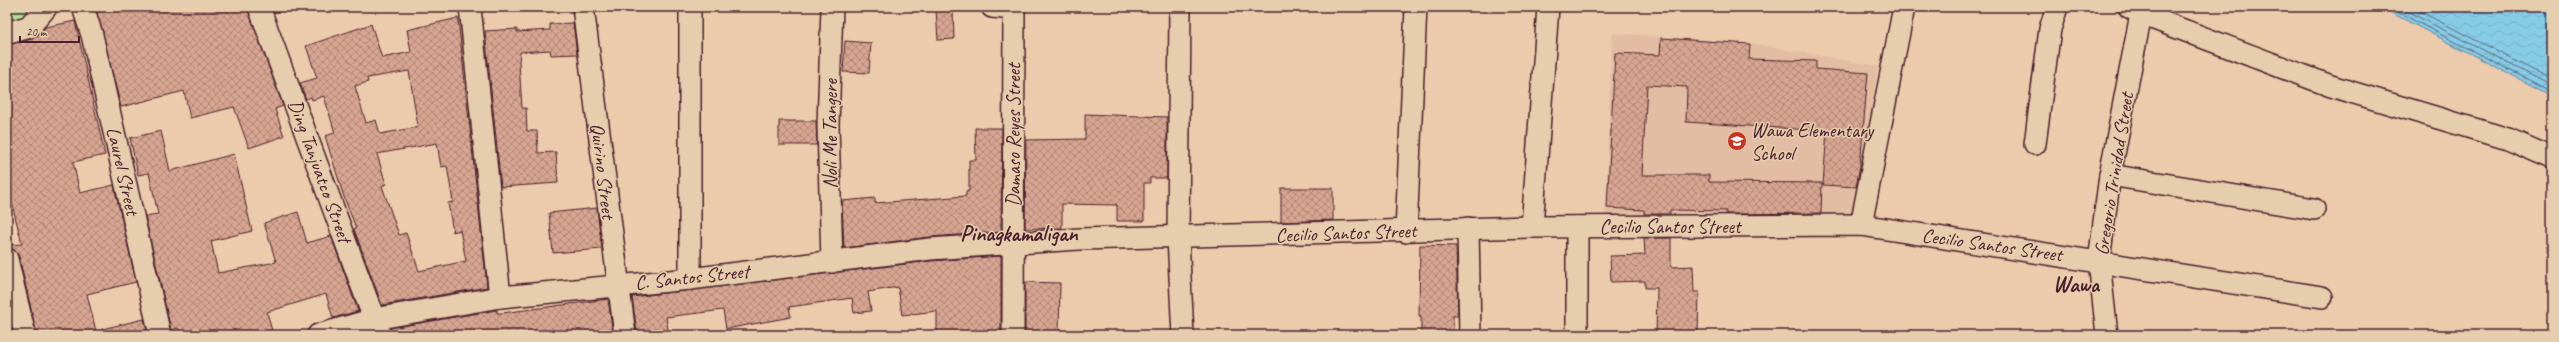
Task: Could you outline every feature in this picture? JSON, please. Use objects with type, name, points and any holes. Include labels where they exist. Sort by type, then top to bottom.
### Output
[{"type":"main road","points":[[7,33],[29,27],[46,7]]},
{"type":"street","name":"Laurel Street","points":[[83,7],[92,35],[160,335]]},
{"type":"street","name":"Ding Tanjuatco Street","points":[[259,7],[377,327]]},
{"type":"street","points":[[470,7],[500,297]]},
{"type":"street","name":"Quirino Street","points":[[583,7],[617,285],[625,335]]},
{"type":"street","points":[[690,7],[690,279]]},
{"type":"street","name":"Noli Me Tangere","points":[[832,7],[828,125],[832,262]]},
{"type":"street","points":[[992,7],[1014,8]]},
{"type":"street","points":[[1180,7],[1178,238],[1183,335]]},
{"type":"street","points":[[1406,232],[1416,7]]},
{"type":"street","points":[[1532,227],[1548,7]]},
{"type":"street","points":[[1861,225],[1904,7]]},
{"type":"street","points":[[2035,144],[2050,29],[2057,7]]},
{"type":"street","name":"Damaso Reyes Street","points":[[1013,335],[1012,242],[1014,8]]},
{"type":"street","points":[[2135,10],[2331,86],[2508,139],[2552,158]]},
{"type":"street","name":"Gregorio Trinidad Street","points":[[2107,335],[2099,261],[2110,175],[2135,10]]},
{"type":"street","points":[[2110,175],[2314,210]]},
{"type":"street","name":"Cecilio Santos Street","points":[[1012,242],[1406,232],[1468,228],[1861,225],[2322,297]]},
{"type":"street","points":[[1577,227],[1577,335]]},
{"type":"street","points":[[1468,228],[1470,335]]},
{"type":"street","name":"C. Santos Street","points":[[318,335],[377,327],[500,297],[690,279],[930,249],[1012,242]]},
{"type":"street","points":[[7,259],[25,335]]},
{"type":"shaded area","name":"Wawa Elementary School","points":[[1612,33],[1750,43],[1878,66],[1855,216],[1605,216]]},
{"type":"green space","points":[[7,7],[42,7],[7,29]]},
{"type":"water","points":[[2380,7],[2552,7],[2552,96]]},
{"type":"building","points":[[105,7],[247,7],[283,106],[275,109],[284,136],[249,148],[234,107],[190,118],[184,91],[121,107],[96,10]]},
{"type":"building","points":[[272,7],[283,7],[284,10],[274,13]]},
{"type":"building","points":[[953,9],[954,39],[938,40],[936,10]]},
{"type":"building","points":[[458,18],[487,287],[382,305],[354,229],[356,228],[344,197],[325,136],[335,133],[324,96],[312,100],[311,97],[306,99],[300,83],[317,78],[306,46],[371,24],[382,58],[411,52],[407,30]],"holes":[[[409,71],[418,127],[380,134],[376,120],[366,123],[355,86],[368,82],[367,78]],[[437,143],[441,167],[447,166],[453,202],[448,203],[453,232],[460,230],[466,261],[419,271],[406,233],[399,235],[382,186],[386,184],[377,154]]]},
{"type":"building","points":[[75,21],[105,155],[73,162],[80,193],[114,185],[136,282],[87,294],[97,335],[37,335],[19,256],[15,251],[7,247],[7,245],[22,244],[7,184],[7,113],[12,112],[7,86],[7,45],[33,39],[46,27]]},
{"type":"building","points":[[573,23],[577,54],[551,55],[550,50],[520,52],[519,62],[522,108],[526,108],[527,131],[537,131],[538,153],[556,152],[558,183],[501,187],[485,31],[517,29],[517,32],[550,30],[550,24]]},
{"type":"building","name":"Wawa Elementary School","points":[[1661,38],[1750,44],[1749,59],[1816,61],[1816,69],[1868,73],[1860,166],[1856,187],[1823,185],[1827,131],[1686,122],[1687,87],[1647,85],[1642,175],[1709,175],[1709,182],[1822,183],[1821,213],[1726,214],[1726,211],[1670,210],[1670,214],[1644,214],[1644,210],[1607,208],[1615,53],[1660,55]]},
{"type":"building","points":[[845,41],[871,43],[869,73],[843,72]]},
{"type":"building","points":[[1085,114],[1167,117],[1167,178],[1150,178],[1150,183],[1144,183],[1144,221],[1117,221],[1117,205],[1062,204],[1062,228],[1025,229],[1026,140],[1085,139]]},
{"type":"building","points":[[779,121],[816,121],[817,145],[779,145]]},
{"type":"building","points":[[975,128],[1002,128],[1001,232],[929,237],[844,248],[842,201],[875,198],[875,203],[966,196],[966,191],[969,191],[969,160],[976,160]]},
{"type":"building","points":[[161,131],[170,171],[234,154],[252,231],[211,241],[218,273],[276,262],[264,223],[298,212],[307,243],[331,236],[358,311],[333,318],[326,294],[267,312],[273,335],[180,335],[178,328],[171,330],[145,216],[158,214],[149,173],[138,175],[130,138]]},
{"type":"building","points":[[1281,188],[1333,188],[1333,220],[1281,222]]},
{"type":"building","points":[[597,208],[602,249],[553,253],[549,213]]},
{"type":"building","points":[[1644,238],[1671,238],[1671,267],[1693,266],[1694,292],[1699,292],[1698,335],[1656,335],[1657,288],[1645,288],[1645,281],[1611,282],[1610,256],[1645,255]]},
{"type":"building","points":[[1420,245],[1456,246],[1458,316],[1453,316],[1453,335],[1421,335],[1421,316],[1419,316]]},
{"type":"building","points":[[1001,256],[1001,335],[937,335],[937,311],[902,315],[898,287],[868,292],[871,311],[854,313],[852,298],[789,307],[791,317],[726,329],[723,310],[666,317],[669,335],[640,335],[639,331],[637,332],[632,297],[931,261]]},
{"type":"building","points":[[1025,282],[1060,283],[1059,335],[1025,335]]},
{"type":"building","points":[[608,299],[613,335],[392,335],[390,328],[497,310],[497,313],[502,313]]},
{"type":"building","points":[[7,311],[13,335],[7,335]]},
{"type":"building","points":[[144,319],[148,335],[103,335],[102,329]]},
{"type":"place","name":"Wawa Elementary School","points":[[1737,141]]},
{"type":"district","name":"Pinagkamaligan","points":[[1019,234]]},
{"type":"district","name":"Wawa","points":[[2076,285]]}]
